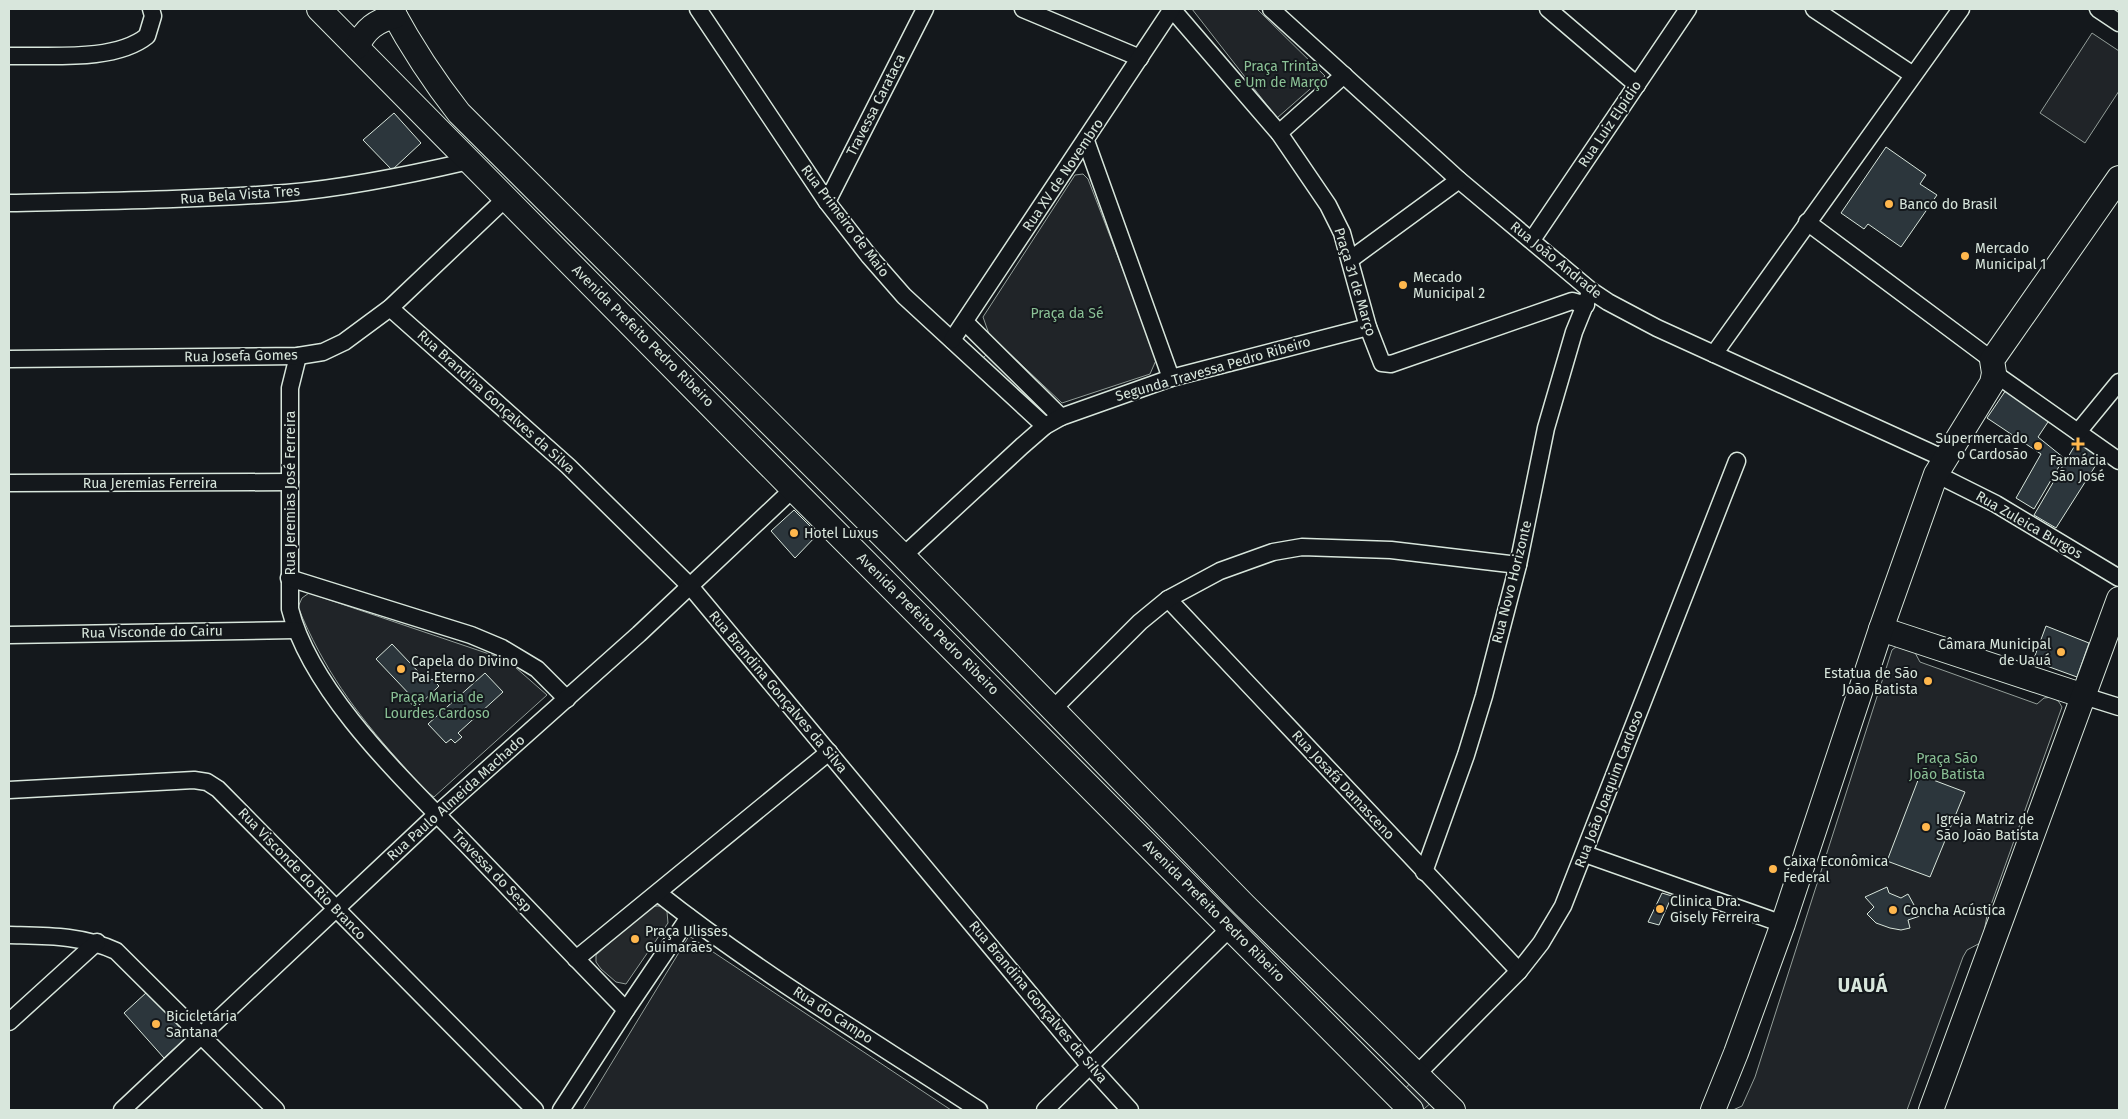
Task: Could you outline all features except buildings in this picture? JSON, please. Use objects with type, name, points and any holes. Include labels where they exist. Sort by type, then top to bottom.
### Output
[{"type":"main road","name":"Avenida Prefeito Pedro Ribeiro","points":[[319,9],[1404,1103]]},
{"type":"main road","name":"Avenida Prefeito Pedro Ribeiro","points":[[393,12],[440,89],[459,113],[904,556],[1248,909],[1416,1075],[1439,1106]]},
{"type":"main road","points":[[357,47],[367,29],[393,12]]},
{"type":"main road","points":[[469,161],[487,142]]},
{"type":"main road","points":[[1713,1110],[1783,924],[1881,628],[1941,466],[1992,383],[1993,367],[2119,178]]},
{"type":"main road","points":[[793,489],[815,468]]},
{"type":"main road","points":[[882,578],[904,556]]},
{"type":"main road","points":[[1932,1110],[2119,599]]},
{"type":"main road","points":[[1881,628],[2084,696]]},
{"type":"main road","points":[[1034,729],[1053,709]]},
{"type":"main road","points":[[1230,928],[1248,909]]},
{"type":"main road","points":[[1404,1103],[1416,1075]]},
{"type":"street","points":[[9,56],[94,54],[128,48],[147,36],[152,21],[151,9]]},
{"type":"street","name":"Rua Primeiro de Maio","points":[[698,9],[827,202],[869,256],[898,290],[1045,426]]},
{"type":"street","name":"Travessa Carataca","points":[[827,202],[925,9]]},
{"type":"street","points":[[1024,9],[1140,58]]},
{"type":"street","name":"Rua XV de Novembro","points":[[952,340],[1172,9]]},
{"type":"street","name":"Praça 31 de Março","points":[[1172,9],[1279,133],[1328,205],[1342,233],[1351,258],[1368,327],[1380,360],[1386,365],[1588,297]]},
{"type":"street","name":"Rua João Andrade","points":[[1271,9],[1459,180],[1532,240],[1588,297],[1714,354],[1941,466]]},
{"type":"street","points":[[1548,9],[1637,85]]},
{"type":"street","name":"Rua Luiz Elpidio","points":[[1532,240],[1688,9]]},
{"type":"street","points":[[1814,9],[1913,75]]},
{"type":"street","points":[[1714,354],[1961,9]]},
{"type":"street","points":[[2098,9],[2119,23]]},
{"type":"street","points":[[1279,133],[1344,75]]},
{"type":"street","points":[[1086,141],[1171,378]]},
{"type":"street","name":"Rua Bela Vista Tres","points":[[9,203],[166,200],[287,193],[362,183],[469,161]]},
{"type":"street","points":[[1351,258],[1459,180]]},
{"type":"street","name":"Rua Josefa Gomes","points":[[9,359],[298,356],[323,352],[344,342],[390,308],[506,198]]},
{"type":"street","points":[[1807,222],[1993,367],[2119,461]]},
{"type":"street","name":"Rua Novo Horizonte","points":[[1424,872],[1466,755],[1484,696],[1518,565],[1546,428],[1574,332],[1588,297]]},
{"type":"street","name":"Rua Brandina Gonçalves da Silva","points":[[390,308],[568,466],[690,586],[1090,1066],[1130,1110]]},
{"type":"street","points":[[965,322],[1061,416]]},
{"type":"street","name":"Segunda Travessa Pedro Ribeiro","points":[[904,556],[1045,426],[1061,416],[1171,378],[1368,327]]},
{"type":"street","name":"Rua Jeremias José Ferreira","points":[[295,630],[290,609],[289,578],[290,388],[298,356]]},
{"type":"street","points":[[2078,432],[2119,382]]},
{"type":"street","name":"Rua João Joaquim Cardoso","points":[[1416,1075],[1519,971],[1541,944],[1563,906],[1585,854],[1737,461]]},
{"type":"street","name":"Rua Zuleica Burgos","points":[[1941,466],[1996,504],[2119,578]]},
{"type":"street","name":"Rua Jeremias Ferreira","points":[[9,483],[290,482]]},
{"type":"street","name":"Rua Paulo Almeida Machado","points":[[122,1110],[437,814],[567,699],[793,489]]},
{"type":"street","points":[[1053,709],[1140,622],[1168,599],[1220,571],[1273,552],[1302,547],[1391,550],[1518,565]]},
{"type":"street","points":[[289,578],[471,635],[502,648],[537,669],[567,699]]},
{"type":"street","name":"Rua Josafá Damasceno","points":[[1168,599],[1519,971]]},
{"type":"street","name":"Rua Visconde do Cairu","points":[[9,635],[295,630]]},
{"type":"street","name":"Travessa do Sesp","points":[[295,630],[307,656],[334,696],[364,734],[437,814],[626,1010]]},
{"type":"street","points":[[2084,696],[2119,707]]},
{"type":"street","points":[[576,959],[829,752]]},
{"type":"street","name":"Rua Visconde do Rio Branco","points":[[9,790],[194,780],[207,782],[228,798],[335,909],[535,1110]]},
{"type":"street","points":[[1585,854],[1783,924]]},
{"type":"street","name":"Rua do Campo","points":[[658,893],[689,918],[762,968],[979,1110]]},
{"type":"street","points":[[561,1110],[689,918]]},
{"type":"street","points":[[1045,1110],[1230,928]]},
{"type":"street","points":[[9,935],[62,937],[97,942],[116,951],[276,1110]]},
{"type":"street","points":[[9,1022],[97,942]]},
{"type":"green space","name":"Praça Trinta e Um de Março","points":[[1192,9],[1257,9],[1325,76],[1277,118]]},
{"type":"green space","points":[[2092,33],[2119,51],[2119,91],[2085,143],[2040,113]]},
{"type":"green space","name":"Praça da Sé","points":[[1083,174],[1088,179],[1157,358],[1150,374],[1062,403],[989,334],[983,317],[1075,175]]},
{"type":"green space","points":[[988,353],[1039,403],[1033,409],[982,359]]},
{"type":"green space","name":"Praça Maria de Lourdes Cardoso","points":[[309,593],[507,660],[547,695],[434,797],[415,780],[368,725],[329,670],[298,607],[302,598]]},
{"type":"green space","name":"Praça São João Batista","points":[[1897,646],[1913,649],[1920,662],[2037,704],[2044,698],[2053,697],[2062,707],[1987,916],[1982,942],[1967,950],[1963,957],[1907,1110],[1733,1110],[1742,1106],[1755,1077],[1892,650]]},
{"type":"green space","points":[[689,936],[951,1110],[583,1110]]},
{"type":"green space","points":[[1411,1082],[1433,1101],[1424,1109],[1405,1089]]},
{"type":"shaded area","name":"Praça Ulisses Guimarães","points":[[651,906],[661,906],[667,912],[668,923],[626,984],[616,982],[601,969],[596,962],[596,955]]},
{"type":"place","name":"Banco do Brasil","points":[[1889,204]]},
{"type":"place","name":"Mercado Municipal 1","points":[[1965,256]]},
{"type":"place","name":"Mecado Municipal 2","points":[[1403,285]]},
{"type":"place","name":"Farmácia São José","points":[[2078,444]]},
{"type":"place","name":"Supermercado o Cardosão","points":[[2038,446]]},
{"type":"place","name":"Hotel Luxus","points":[[794,533]]},
{"type":"place","name":"Câmara Municipal de Uauá","points":[[2061,652]]},
{"type":"place","name":"Capela do Divino Pai Eterno","points":[[401,669]]},
{"type":"place","name":"Estatua de São João Batista","points":[[1928,681]]},
{"type":"place","name":"Igreja Matriz de São João Batista","points":[[1926,827]]},
{"type":"place","name":"Caixa Econômica Federal","points":[[1773,869]]},
{"type":"place","name":"Clinica Dra. Gisely Ferreira","points":[[1660,909]]},
{"type":"place","name":"Concha Acústica","points":[[1893,910]]},
{"type":"place","name":"Praça Ulisses Guimarães","points":[[635,939]]},
{"type":"place","name":"Bicicletaria Santana","points":[[156,1024]]},
{"type":"district","name":"UAUÁ","points":[[1863,985]]}]
